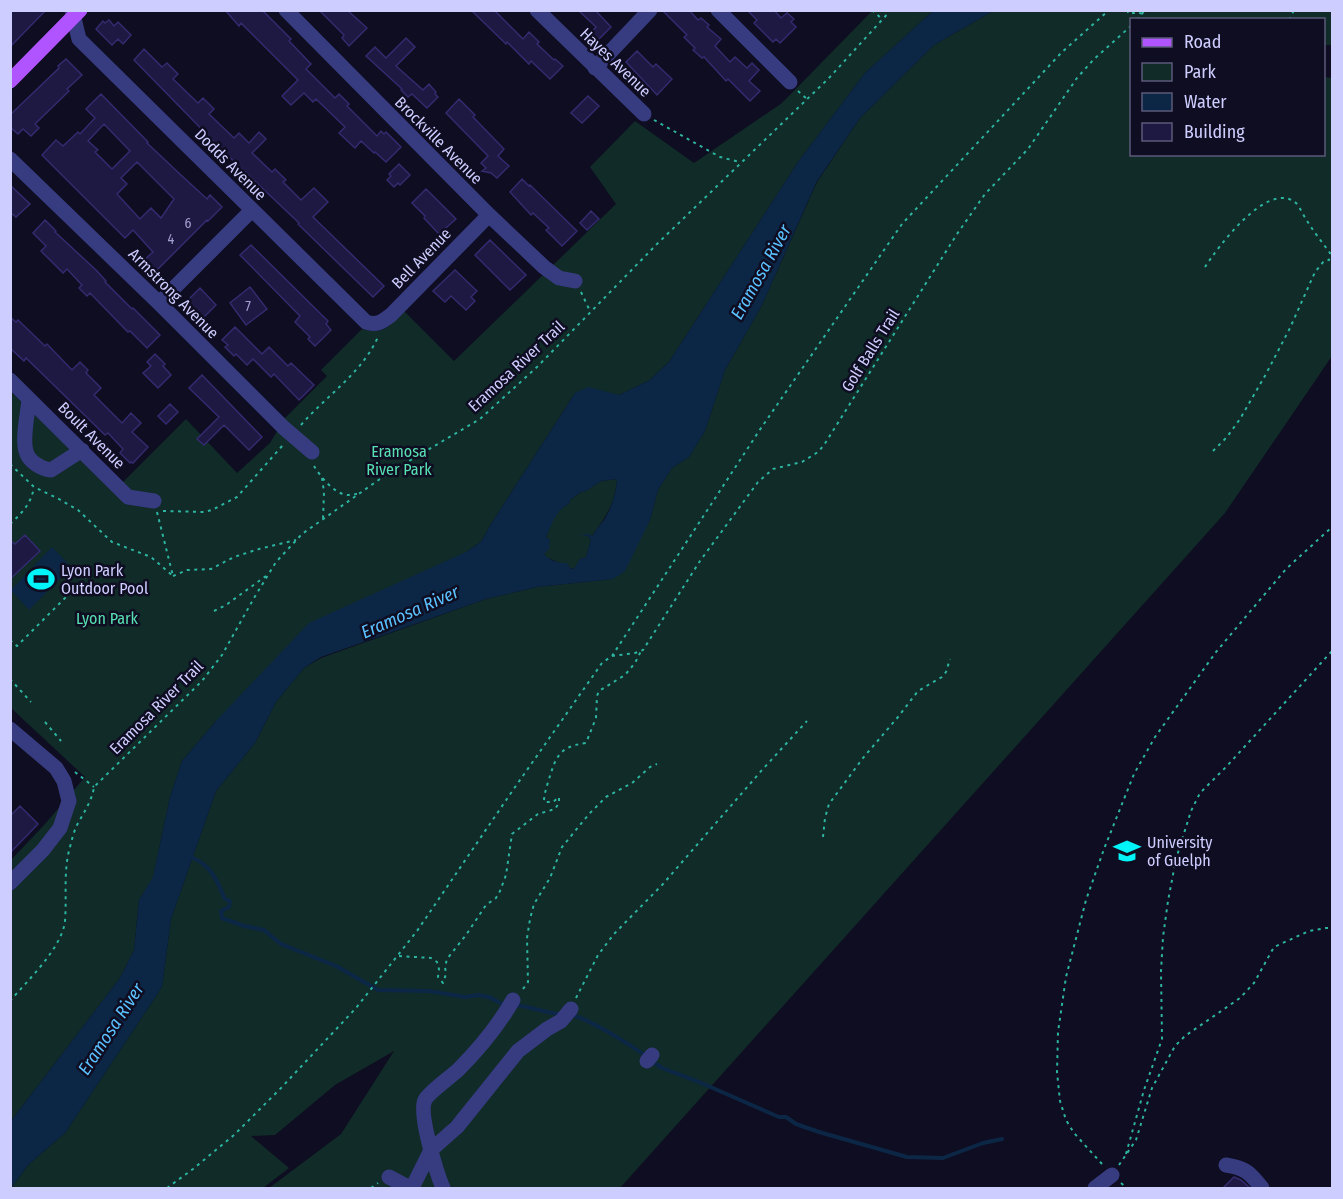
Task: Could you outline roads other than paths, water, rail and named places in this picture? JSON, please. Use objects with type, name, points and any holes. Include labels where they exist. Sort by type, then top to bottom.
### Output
[{"type":"main road","points":[[10,81],[76,13]]},
{"type":"street","name":"Brockville Avenue","points":[[286,10],[489,215],[544,267],[559,278],[575,281]]},
{"type":"street","name":"Hayes Avenue","points":[[537,10],[644,114]]},
{"type":"street","points":[[595,68],[650,10]]},
{"type":"street","points":[[718,10],[789,82]]},
{"type":"street","name":"Dodds Avenue","points":[[76,13],[79,39],[366,322],[378,324]]},
{"type":"street","name":"Armstrong Avenue","points":[[10,159],[312,452]]},
{"type":"street","points":[[159,303],[252,210]]},
{"type":"street","name":"Bell Avenue","points":[[378,324],[391,315],[489,215]]},
{"type":"street","name":"Boult Avenue","points":[[10,380],[128,497],[154,501]]},
{"type":"street","points":[[29,399],[25,441],[26,452],[31,460],[40,468],[51,470],[82,450]]},
{"type":"street","points":[[10,729],[56,768],[64,781],[69,801],[60,828],[43,850],[10,883]]},
{"type":"street","points":[[443,1188],[430,1150],[423,1110],[425,1100],[460,1068],[491,1034],[510,1004]]},
{"type":"street","points":[[389,1177],[411,1188],[430,1150],[457,1127],[518,1051],[556,1025],[568,1013]]},
{"type":"street","points":[[1226,1165],[1251,1173],[1262,1188]]},
{"type":"street","points":[[1095,1188],[1112,1174]]},
{"type":"water","name":"Eramosa River","points":[[933,11],[993,11],[934,45],[860,118],[817,181],[762,305],[725,370],[705,431],[689,457],[672,468],[658,490],[650,520],[625,571],[613,579],[537,587],[486,599],[321,657],[304,668],[276,702],[255,743],[216,791],[171,919],[162,987],[65,1133],[28,1165],[11,1188],[11,1121],[120,978],[134,950],[139,900],[153,877],[170,797],[182,761],[216,721],[309,623],[466,552],[481,542],[575,393],[588,387],[619,395],[650,380],[669,362],[798,162],[865,73]],"holes":[[[617,479],[609,510],[593,536],[579,534],[588,536],[591,540],[586,557],[580,559],[574,569],[570,568],[567,563],[554,561],[544,554],[549,549],[550,540],[546,537],[552,523],[570,500],[601,481]]]},
{"type":"water","name":"Lyon Park Outdoor Pool","points":[[52,547],[71,567],[29,610],[11,590]]},
{"type":"waterway","points":[[191,857],[204,864],[216,879],[225,899],[230,901],[229,907],[221,911],[222,918],[264,930],[281,944],[336,966],[378,990],[429,991],[465,997],[478,995],[507,1004]]},
{"type":"waterway","points":[[514,1005],[560,1014]]},
{"type":"waterway","points":[[570,1015],[598,1026],[647,1057]]},
{"type":"waterway","points":[[653,1062],[662,1068],[779,1117],[786,1117],[796,1124],[907,1157],[943,1158],[983,1143],[1002,1139]]},
{"type":"place","name":"Lyon Park Outdoor Pool","points":[[41,579]]},
{"type":"place","name":"University of Guelph","points":[[1127,851]]},
{"type":"park label","name":"Eramosa River Park","points":[[399,460]]},
{"type":"park label","name":"Lyon Park","points":[[107,618]]}]
